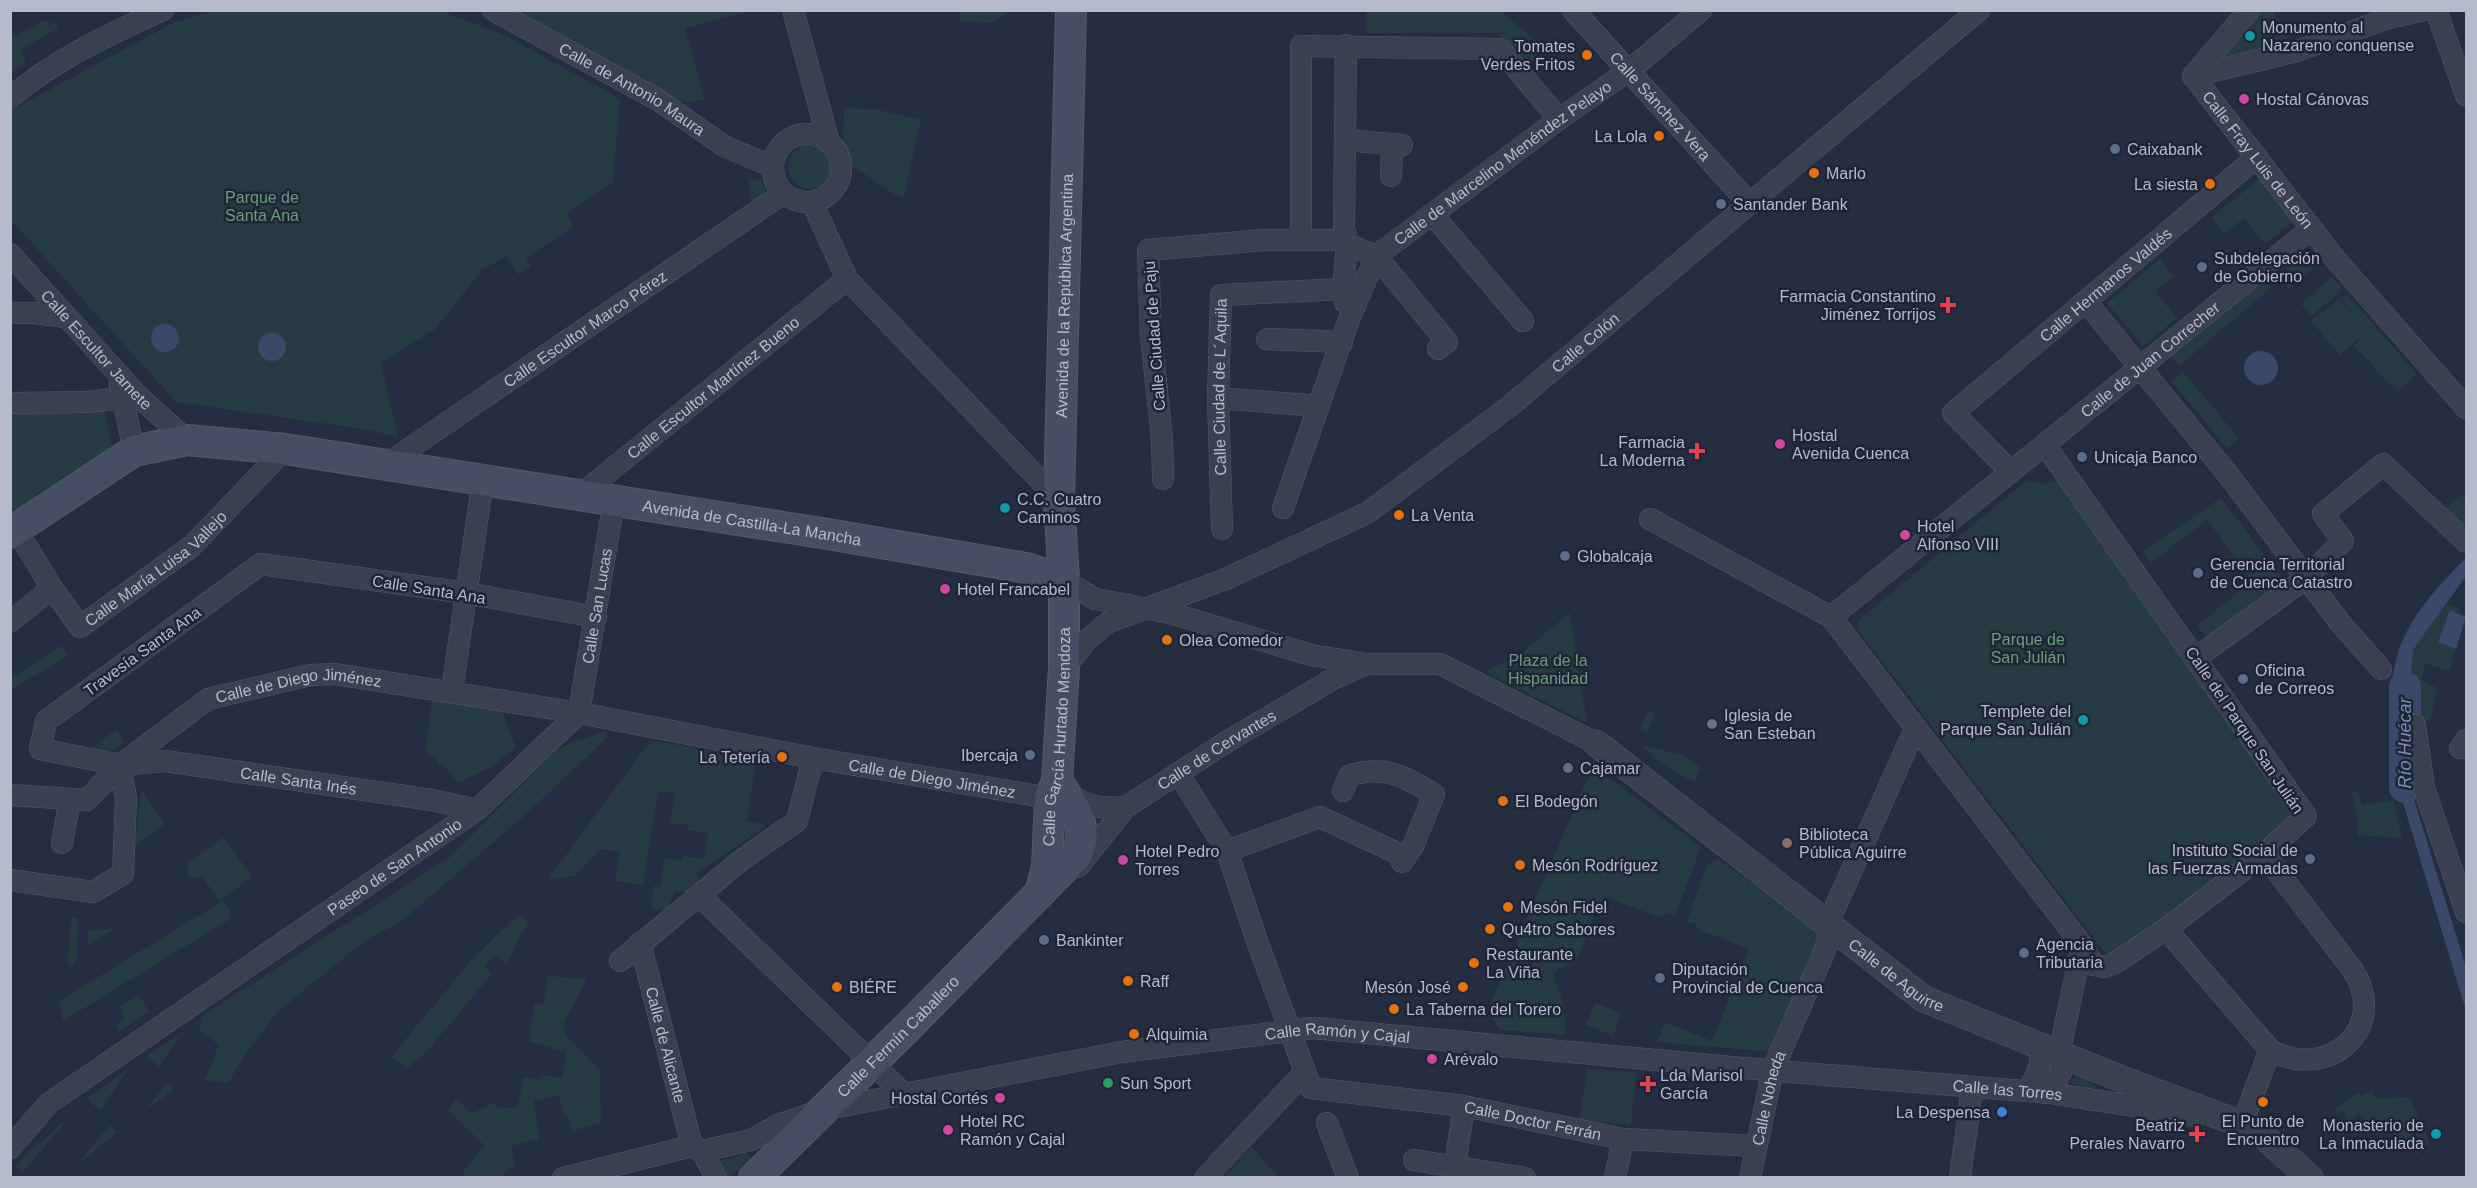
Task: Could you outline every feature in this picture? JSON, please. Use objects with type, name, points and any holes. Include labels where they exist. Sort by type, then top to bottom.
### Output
[{"type":"main road","name":"Avenida de la República Argentina","points":[[1064,580],[1059,500],[1071,10]]},
{"type":"main road","name":"Avenida de Castilla-La Mancha","points":[[134,451],[187,440],[285,449],[614,500],[1026,568],[1064,580]]},
{"type":"main road","points":[[13,531],[134,451]]},
{"type":"main road","name":"Calle García Hurtado Mendoza","points":[[1054,790],[1064,668],[1064,580]]},
{"type":"main road","name":"Calle Fermín Caballero","points":[[759,1172],[905,1030],[1075,858],[1082,834],[1078,814],[1054,790]]},
{"type":"street","points":[[14,92],[60,62],[163,10]]},
{"type":"street","name":"Calle de Antonio Maura","points":[[493,10],[658,100],[724,146],[773,167]]},
{"type":"street","points":[[794,10],[813,82],[829,143],[840,160],[838,181],[825,197],[812,202],[793,199],[784,193],[776,181],[773,167],[780,149],[805,120],[813,82]]},
{"type":"street","name":"Calle Sánchez Vera","points":[[1573,10],[1599,42],[1630,70],[1750,204]]},
{"type":"street","name":"Calle de Marcelino Menéndez Pelayo","points":[[1376,256],[1559,119],[1630,70],[1701,10]]},
{"type":"street","name":"Calle Colón","points":[[1064,668],[1099,629],[1129,613],[1149,608],[1226,579],[1367,513],[1511,405],[1979,10]]},
{"type":"street","points":[[2193,76],[2249,10]]},
{"type":"street","points":[[2193,76],[2297,51],[2389,18],[2424,10]]},
{"type":"street","points":[[2436,10],[2466,95]]},
{"type":"street","points":[[1301,239],[1301,45],[1500,49],[1559,119]]},
{"type":"street","points":[[1345,332],[1343,289],[1347,244],[1344,228],[1346,45]]},
{"type":"street","name":"Calle Fray Luis de León","points":[[2193,76],[2311,229],[2466,408]]},
{"type":"street","points":[[789,140],[800,135],[813,135],[829,143]]},
{"type":"street","points":[[1345,140],[1397,145],[1391,176]]},
{"type":"street","name":"Calle Hermanos Valdés","points":[[2011,472],[1953,413],[2087,303],[2257,157]]},
{"type":"street","name":"Calle Escultor Marco Pérez","points":[[385,465],[784,193]]},
{"type":"street","points":[[812,202],[847,279],[1059,500]]},
{"type":"street","points":[[1432,214],[1523,321]]},
{"type":"street","name":"Calle de Juan Correcher","points":[[2045,445],[2311,229]]},
{"type":"street","name":"Calle Ciudad de Paju","points":[[1163,479],[1162,438],[1151,336],[1148,250],[1264,240],[1339,240],[1347,244]]},
{"type":"street","name":"Calle de Marcelino Menéndez Pelayo","points":[[1347,244],[1376,256],[1447,342],[1438,349]]},
{"type":"street","name":"Calle Escultor Jamete","points":[[10,254],[117,373],[187,440]]},
{"type":"street","points":[[1283,508],[1345,332],[1376,256]]},
{"type":"street","name":"Calle Escultor Martínez Bueno","points":[[579,495],[847,279]]},
{"type":"street","name":"Calle Ciudad de L´Aquila","points":[[1222,529],[1218,398],[1221,295],[1343,289]]},
{"type":"street","points":[[2087,303],[2226,472],[2341,624],[2381,669]]},
{"type":"street","points":[[10,313],[66,317]]},
{"type":"street","points":[[1266,339],[1345,332]]},
{"type":"street","points":[[117,373],[134,451]]},
{"type":"street","points":[[10,403],[88,402],[123,398]]},
{"type":"street","points":[[1218,398],[1319,406]]},
{"type":"street","points":[[1650,519],[1832,617],[2045,445]]},
{"type":"street","name":"Calle del Parque San Julián","points":[[1832,617],[1915,729],[2082,945],[2094,965],[2104,967],[2115,963],[2166,929],[2264,854],[2306,816],[2045,445]]},
{"type":"street","name":"Calle María Luisa Vallejo","points":[[13,531],[80,627],[192,546],[285,449]]},
{"type":"street","points":[[2196,658],[2306,578],[2343,540],[2323,514],[2383,464],[2447,520],[2466,542]]},
{"type":"street","points":[[452,690],[483,480]]},
{"type":"street","name":"Calle San Lucas","points":[[579,712],[614,500]]},
{"type":"street","name":"Calle Santa Ana","points":[[261,564],[466,593],[596,616]]},
{"type":"street","name":"Travesía Santa Ana","points":[[120,765],[40,749],[46,721],[261,564]]},
{"type":"street","name":"Avenida de Castilla-La Mancha","points":[[1064,580],[1095,599],[1149,608],[1305,653],[1366,664],[1440,664],[1596,743]]},
{"type":"street","points":[[10,622],[52,588]]},
{"type":"street","points":[[1305,653],[1316,672],[1309,694]]},
{"type":"street","name":"Calle de Cervantes","points":[[1049,884],[1063,883],[1126,807],[1309,694],[1366,664]]},
{"type":"street","name":"Calle de Diego Jiménez","points":[[70,799],[87,800],[120,765],[208,699],[310,675],[335,674],[452,690],[579,712]]},
{"type":"street","points":[[579,712],[813,758],[797,821],[740,861],[620,961]]},
{"type":"street","name":"Paseo de San Antonio","points":[[10,1148],[48,1103],[477,810],[579,712]]},
{"type":"street","points":[[2415,724],[2424,788],[2466,912]]},
{"type":"street","name":"Calle Noheda","points":[[1750,1178],[1773,1069],[1826,946],[1829,937],[1828,923],[1915,729]]},
{"type":"street","name":"Calle de Aguirre","points":[[1596,743],[1924,999],[2242,1124],[2259,1132],[2310,1178]]},
{"type":"street","name":"Calle de Diego Jiménez","points":[[813,758],[1054,790]]},
{"type":"street","name":"Calle Santa Inés","points":[[120,765],[165,760],[432,800],[477,810]]},
{"type":"street","points":[[10,880],[93,892],[123,874],[126,798],[120,765]]},
{"type":"street","points":[[1227,851],[1320,817],[1397,852],[1402,862],[1413,846],[1434,794],[1396,773],[1366,771],[1349,777],[1343,791]]},
{"type":"street","points":[[1178,773],[1227,851],[1289,1032],[1308,1080],[1205,1178]]},
{"type":"street","points":[[1054,790],[1068,793],[1089,806],[1108,809],[1126,807]]},
{"type":"street","points":[[10,795],[70,799],[62,843]]},
{"type":"street","points":[[2166,929],[2270,1050],[2306,1061],[2322,1058],[2341,1049],[2357,1033],[2363,1000],[2360,985],[2352,969],[2264,854]]},
{"type":"street","points":[[700,896],[904,1094]]},
{"type":"street","name":"Calle de Alicante","points":[[640,944],[697,1148],[714,1177]]},
{"type":"street","points":[[2050,1093],[2062,1070],[2059,1054],[2082,945]]},
{"type":"street","name":"Calle Noheda","points":[[1793,1020],[1792,1040],[1795,1053],[1803,1065],[1812,1072]]},
{"type":"street","name":"Calle Ramón y Cajal","points":[[563,1178],[697,1148],[751,1140],[778,1125],[822,1110],[1122,1052],[1313,1028],[1773,1069]]},
{"type":"street","points":[[2028,1091],[2041,1062],[2040,1051],[2035,1044]]},
{"type":"street","points":[[2242,1124],[2270,1050]]},
{"type":"street","name":"Calle las Torres","points":[[1773,1069],[2050,1093],[2242,1124]]},
{"type":"street","name":"Calle Doctor Ferrán","points":[[1308,1080],[1464,1106],[1623,1139],[1755,1146]]},
{"type":"street","points":[[1960,1178],[1972,1088]]},
{"type":"street","points":[[1455,1165],[1464,1106]]},
{"type":"street","points":[[1327,1123],[1348,1178]]},
{"type":"street","points":[[1615,1178],[1623,1139]]},
{"type":"street","points":[[751,1140],[759,1172]]},
{"type":"street","points":[[1414,1160],[1525,1178]]},
{"type":"green space","name":"Parque de Santa Ana","points":[[215,10],[441,11],[503,34],[620,99],[613,182],[567,213],[573,227],[526,258],[531,266],[519,275],[506,256],[482,270],[434,330],[381,363],[398,437],[363,429],[176,402],[11,220],[10,111],[169,25]]},
{"type":"green space","points":[[514,11],[750,11],[685,28],[705,100],[682,102]]},
{"type":"green space","points":[[960,11],[1007,11],[1007,14],[993,23],[960,21]]},
{"type":"green space","points":[[1366,11],[1500,11],[1543,46],[1530,65],[1497,33],[1367,33]]},
{"type":"green space","points":[[2257,11],[2273,11],[2290,42],[2211,65]]},
{"type":"green space","points":[[46,20],[50,25],[54,21],[59,28],[20,50],[26,63],[11,73],[11,37]]},
{"type":"green space","points":[[844,108],[879,110],[921,120],[903,200],[853,166],[843,142]]},
{"type":"green space","points":[[810,145],[826,151],[832,167],[826,183],[810,189],[794,183],[788,167],[794,151]]},
{"type":"green space","points":[[748,177],[766,183],[768,188],[752,204]]},
{"type":"green space","points":[[2262,177],[2297,219],[2265,244],[2244,218],[2224,234],[2211,218]]},
{"type":"green space","points":[[2309,250],[2320,262],[2289,289],[2278,277]]},
{"type":"green space","points":[[2160,259],[2174,276],[2155,291],[2177,318],[2143,346],[2107,303]]},
{"type":"green space","points":[[2332,277],[2343,289],[2312,316],[2301,304]]},
{"type":"green space","points":[[2266,280],[2272,287],[2179,366],[2171,357]]},
{"type":"green space","points":[[2347,294],[2417,374],[2398,392],[2354,346],[2362,336],[2340,355],[2311,321],[2339,299],[2354,316],[2341,299]]},
{"type":"green space","points":[[2183,372],[2239,438],[2227,448],[2171,381]]},
{"type":"green space","points":[[11,403],[104,407],[113,450],[11,517]]},
{"type":"green space","name":"Parque de San Julián","points":[[2061,479],[2295,818],[2120,952],[2106,954],[1858,630],[1858,621],[2027,480],[2043,484]]},
{"type":"green space","points":[[2461,494],[2466,499],[2466,527],[2445,511]]},
{"type":"green space","points":[[2221,498],[2285,582],[2207,637],[2197,626],[2252,581],[2207,520],[2151,563],[2142,551]]},
{"type":"green space","points":[[2447,603],[2459,609],[2455,612],[2451,611],[2438,642],[2456,649],[2449,671],[2425,663],[2422,681],[2437,688],[2430,722],[2412,719],[2413,650]]},
{"type":"green space","name":"Plaza de la Hispanidad","points":[[1570,613],[1587,723],[1485,672],[1521,653]]},
{"type":"green space","points":[[62,645],[67,656],[11,690],[11,679]]},
{"type":"green space","points":[[432,700],[502,710],[516,748],[491,767],[458,783],[443,765],[437,765],[438,760],[425,751]]},
{"type":"green space","points":[[1648,711],[1655,714],[1647,733],[1640,730]]},
{"type":"green space","points":[[116,730],[125,742],[105,756],[91,748]]},
{"type":"green space","points":[[606,731],[608,737],[525,815],[402,921],[368,939],[277,1012],[245,1055],[228,1083],[205,1080],[219,1045],[199,1030],[202,1016],[450,857],[556,751],[566,745]]},
{"type":"green space","points":[[651,740],[756,759],[747,821],[767,825],[697,874],[698,892],[675,892],[666,911],[651,909],[653,886],[660,887],[665,858],[683,860],[683,856],[704,859],[708,834],[688,830],[688,825],[670,823],[675,793],[658,791],[643,885],[615,881],[620,852],[600,849],[575,876],[548,879]]},
{"type":"green space","points":[[1641,745],[1683,755],[1701,768],[1695,783],[1659,762]]},
{"type":"green space","points":[[1598,773],[1605,775],[1701,847],[1675,915],[1668,913],[1662,918],[1608,898],[1596,910],[1578,957],[1553,973],[1563,1003],[1566,1035],[1499,1030],[1488,1009],[1586,782],[1590,776]]},
{"type":"green space","points":[[141,789],[165,824],[135,846]]},
{"type":"green space","points":[[2358,791],[2362,805],[2393,800],[2402,838],[2358,835],[2352,792]]},
{"type":"green space","points":[[224,837],[252,877],[219,901],[203,877],[187,877],[188,862]]},
{"type":"green space","points":[[1718,859],[1823,933],[1776,1052],[1657,1042],[1665,1022],[1712,1041],[1749,949],[1699,930],[1696,924],[1687,921],[1707,865]]},
{"type":"green space","points":[[224,900],[232,918],[63,1021],[59,1001]]},
{"type":"green space","points":[[518,915],[530,923],[521,934],[507,965],[496,956],[485,965],[491,975],[428,1050],[407,1069],[391,1057],[473,958]]},
{"type":"green space","points":[[72,917],[78,919],[77,959],[71,968],[67,962]]},
{"type":"green space","points":[[116,928],[87,947],[88,931]]},
{"type":"green space","points":[[548,976],[587,979],[563,1024],[567,1036],[600,1070],[601,1123],[572,1131],[568,1115],[564,1115],[558,1095],[534,1101],[539,1139],[511,1146],[515,1165],[500,1177],[464,1177],[463,1171],[485,1146],[448,1110],[456,1099],[472,1113],[487,1107],[488,1103],[503,1108],[518,1107],[523,1077],[540,1079],[541,1075],[562,1078],[566,1052],[529,1042],[534,1004],[543,1005]]},
{"type":"green space","points":[[139,995],[149,1012],[119,1032],[115,1026],[124,1020],[120,1006]]},
{"type":"green space","points":[[1595,1003],[1622,1013],[1613,1036],[1586,1025]]},
{"type":"green space","points":[[187,1030],[177,1039],[159,1067],[146,1056]]},
{"type":"green space","points":[[134,1065],[124,1074],[100,1111],[87,1098]]},
{"type":"green space","points":[[1587,1069],[1636,1072],[1631,1125],[1579,1120]]},
{"type":"green space","points":[[2076,1074],[2089,1079],[2095,1087],[2093,1090],[2070,1083]]},
{"type":"green space","points":[[167,1083],[175,1090],[146,1109]]},
{"type":"green space","points":[[2371,1090],[2376,1099],[2410,1097],[2429,1144],[2416,1155],[2407,1138],[2402,1142],[2390,1131],[2378,1134],[2359,1113],[2347,1125],[2344,1110],[2337,1115],[2334,1110],[2358,1093],[2362,1096]]},
{"type":"green space","points":[[73,1113],[23,1172],[15,1166]]},
{"type":"green space","points":[[110,1125],[117,1133],[76,1166],[76,1165]]},
{"type":"green space","points":[[1251,1147],[1279,1177],[1223,1177]]},
{"type":"green space","points":[[746,1153],[752,1160],[728,1177],[720,1161]]},
{"type":"water","points":[[165,324],[175,328],[179,338],[175,348],[165,352],[155,348],[151,338],[155,328]]},
{"type":"water","points":[[272,333],[282,337],[286,347],[282,357],[272,361],[262,357],[258,347],[262,337]]},
{"type":"water","points":[[2261,351],[2273,356],[2278,368],[2273,380],[2261,385],[2249,380],[2244,368],[2249,356]]},
{"type":"water","points":[[2466,558],[2466,576],[2413,650],[2408,724],[2396,727],[2393,677],[2404,638],[2431,595]]},
{"type":"water","points":[[2450,610],[2466,617],[2456,649],[2438,642]]},
{"type":"water","points":[[2401,743],[2412,745],[2415,803],[2466,967],[2466,1011],[2401,796]]},
{"type":"waterway","name":"Río Huécar","points":[[2405,687],[2405,787]]},
{"type":"place","name":"Monumento al Nazareno conquense","points":[[2250,36]]},
{"type":"place","name":"Tomates Verdes Fritos","points":[[1587,55]]},
{"type":"place","name":"Hostal Cánovas","points":[[2244,99]]},
{"type":"place","name":"La Lola","points":[[1659,136]]},
{"type":"place","name":"Caixabank","points":[[2115,149]]},
{"type":"place","name":"Marlo","points":[[1814,173]]},
{"type":"place","name":"La siesta","points":[[2210,184]]},
{"type":"place","name":"Santander Bank","points":[[1721,204]]},
{"type":"place","name":"Subdelegación de Gobierno","points":[[2202,267]]},
{"type":"place","name":"Farmacia Constantino Jiménez Torrijos","points":[[1948,305]]},
{"type":"place","name":"Hostal Avenida Cuenca","points":[[1780,444]]},
{"type":"place","name":"Farmacia La Moderna","points":[[1697,451]]},
{"type":"place","name":"Unicaja Banco","points":[[2082,457]]},
{"type":"place","name":"C.C. Cuatro Caminos","points":[[1005,508]]},
{"type":"place","name":"La Venta","points":[[1399,515]]},
{"type":"place","name":"Hotel Alfonso VIII","points":[[1905,535]]},
{"type":"place","name":"Globalcaja","points":[[1565,556]]},
{"type":"place","name":"Gerencia Territorial de Cuenca Catastro","points":[[2198,573]]},
{"type":"place","name":"Hotel Francabel","points":[[945,589]]},
{"type":"place","name":"Olea Comedor","points":[[1167,640]]},
{"type":"place","name":"Oficina de Correos","points":[[2243,679]]},
{"type":"place","name":"Templete del Parque San Julián","points":[[2083,720]]},
{"type":"place","name":"Iglesia de San Esteban","points":[[1712,724]]},
{"type":"place","name":"Ibercaja","points":[[1030,755]]},
{"type":"place","name":"La Tetería","points":[[782,757]]},
{"type":"place","name":"Cajamar","points":[[1568,768]]},
{"type":"place","name":"El Bodegón","points":[[1503,801]]},
{"type":"place","name":"Biblioteca Pública Aguirre","points":[[1787,843]]},
{"type":"place","name":"Instituto Social de las Fuerzas Armadas","points":[[2310,859]]},
{"type":"place","name":"Hotel Pedro Torres","points":[[1123,860]]},
{"type":"place","name":"Mesón Rodríguez","points":[[1520,865]]},
{"type":"place","name":"Mesón Fidel","points":[[1508,907]]},
{"type":"place","name":"Qu4tro Sabores","points":[[1490,929]]},
{"type":"place","name":"Bankinter","points":[[1044,940]]},
{"type":"place","name":"Agencia Tributaria","points":[[2024,953]]},
{"type":"place","name":"Restaurante La Viña","points":[[1474,963]]},
{"type":"place","name":"Diputación Provincial de Cuenca","points":[[1660,978]]},
{"type":"place","name":"Raff","points":[[1128,981]]},
{"type":"place","name":"BIÉRE","points":[[837,987]]},
{"type":"place","name":"Mesón José","points":[[1463,987]]},
{"type":"place","name":"La Taberna del Torero","points":[[1394,1009]]},
{"type":"place","name":"Alquimia","points":[[1134,1034]]},
{"type":"place","name":"Arévalo","points":[[1432,1059]]},
{"type":"place","name":"Sun Sport","points":[[1108,1083]]},
{"type":"place","name":"Lda Marisol García","points":[[1648,1084]]},
{"type":"place","name":"Hostal Cortés","points":[[1000,1098]]},
{"type":"place","name":"El Punto de Encuentro","points":[[2263,1102]]},
{"type":"place","name":"La Despensa","points":[[2002,1112]]},
{"type":"place","name":"Hotel RC Ramón y Cajal","points":[[948,1130]]},
{"type":"place","name":"Beatriz Perales Navarro","points":[[2197,1134]]},
{"type":"place","name":"Monasterio de La Inmaculada","points":[[2436,1134]]}]
